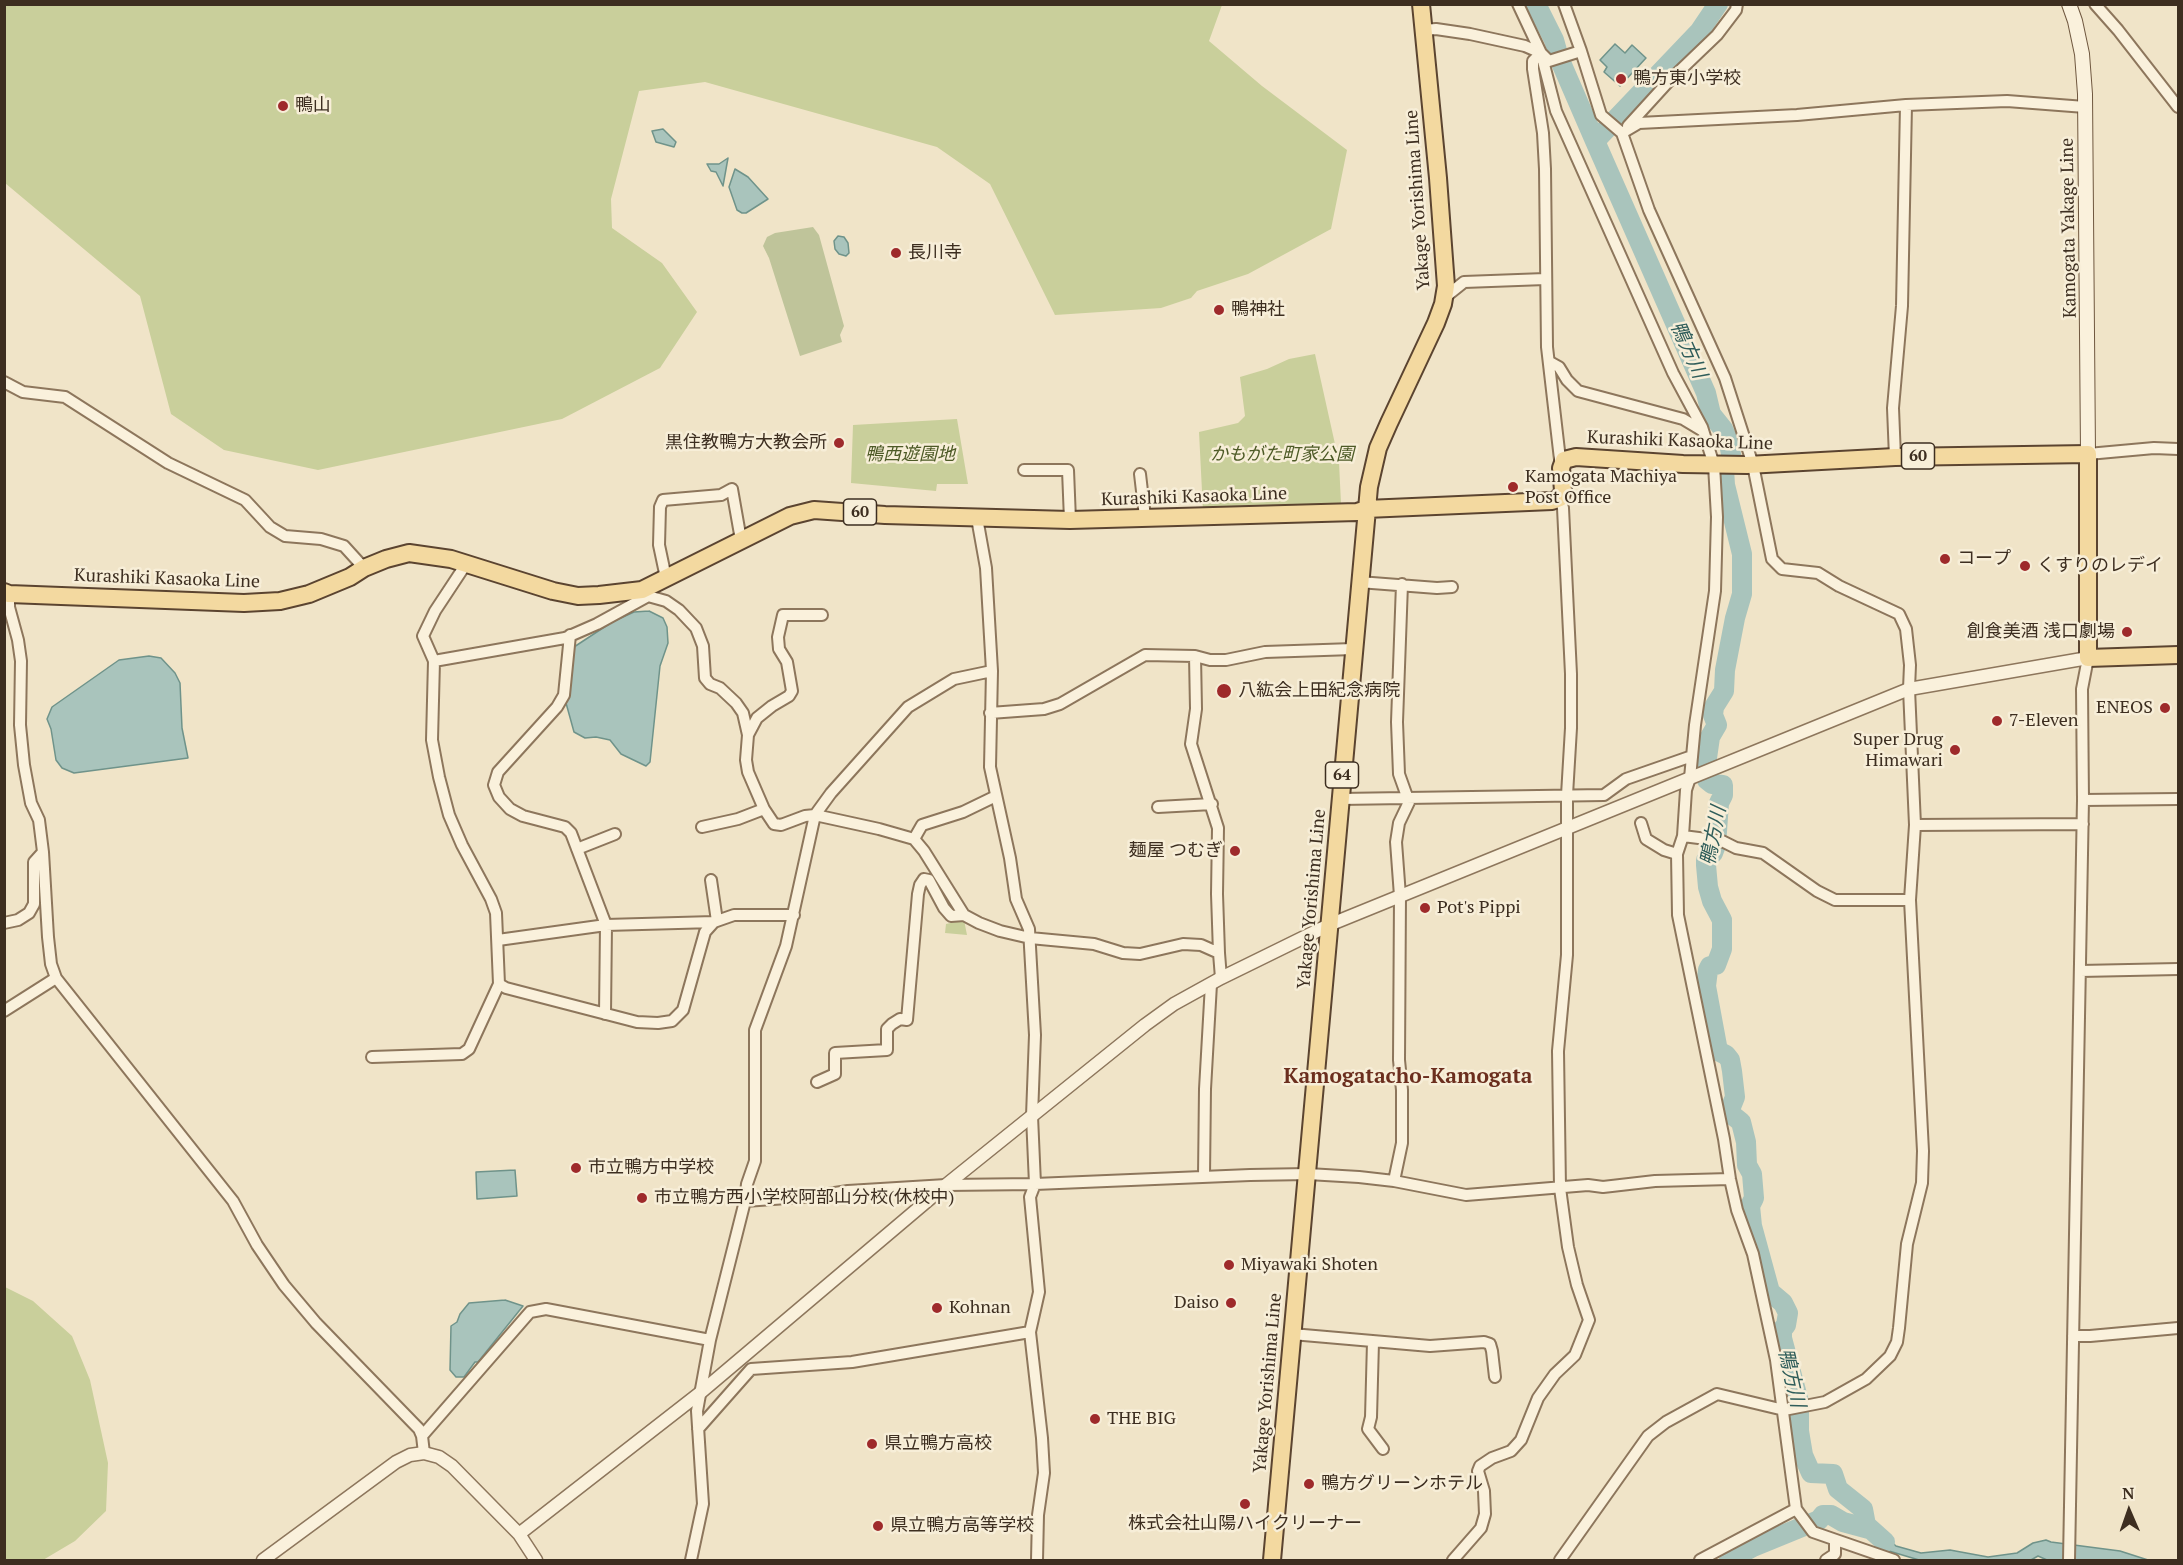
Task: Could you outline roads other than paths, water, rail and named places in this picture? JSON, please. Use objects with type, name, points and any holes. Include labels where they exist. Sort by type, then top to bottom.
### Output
[{"type":"main road","name":"Yakage Yorishima Line","points":[[1272,1560],[1368,487],[1378,448],[1436,323],[1444,298],[1445,263],[1420,4]]},
{"type":"main road","name":"Kamogata Yakage Line","points":[[2069,5],[2082,54],[2085,107],[2088,454]]},
{"type":"main road","name":"Kurashiki Kasaoka Line","points":[[1561,468],[1564,460],[1576,457],[1750,465],[1895,457],[2088,454]]},
{"type":"main road","points":[[2088,454],[2088,658],[2178,655]]},
{"type":"main road","points":[[1560,498],[1563,490],[1561,468]]},
{"type":"main road","name":"Kurashiki Kasaoka Line","points":[[7,593],[244,603],[280,601],[309,594],[350,577],[363,568],[409,553],[451,559],[553,591],[578,596],[645,593],[666,578],[741,540],[790,516],[814,510],[885,515],[1070,520],[1357,512],[1366,509],[1552,501],[1560,498]]},
{"type":"street","points":[[1518,4],[1545,57],[1556,111],[1673,374],[1703,432],[1714,465],[1717,517],[1715,591],[1690,778],[1686,790],[1683,836],[1677,854],[1678,915],[1724,1139],[1730,1179],[1737,1210],[1753,1254],[1789,1409],[1799,1511],[1813,1532],[1894,1560]]},
{"type":"street","points":[[1560,1560],[1648,1436],[1666,1422],[1717,1394],[1789,1409],[1825,1402],[1866,1379],[1890,1356],[1897,1342],[1907,1244],[1922,1183],[1923,1151],[1910,900],[1915,825],[1910,664],[1906,629],[1899,614],[1839,586],[1818,573],[1782,569],[1772,558],[1750,465],[1725,378],[1649,210],[1621,132],[1601,115],[1578,52],[1564,4]]},
{"type":"street","points":[[1621,132],[1717,35],[1736,10],[1737,4]]},
{"type":"street","points":[[2095,4],[2178,107]]},
{"type":"street","points":[[1423,30],[1436,29],[1470,34],[1525,46],[1545,57]]},
{"type":"street","points":[[1561,468],[1547,347],[1545,169],[1533,60],[1578,52]]},
{"type":"street","points":[[1621,132],[1639,123],[1797,115],[1906,105],[2007,102],[2085,107]]},
{"type":"street","points":[[1895,457],[1893,408],[1902,306],[1906,105]]},
{"type":"street","points":[[1444,298],[1464,282],[1545,279]]},
{"type":"street","points":[[1550,362],[1559,367],[1578,391],[1683,419],[1703,432]]},
{"type":"street","points":[[4,382],[23,392],[65,397],[168,464],[245,500],[270,527],[285,537],[321,539],[344,546],[363,568]]},
{"type":"street","points":[[2088,454],[2154,448],[2178,449]]},
{"type":"street","points":[[1024,470],[1068,470],[1070,520]]},
{"type":"street","points":[[1140,474],[1146,518]]},
{"type":"street","points":[[666,578],[659,545],[660,507],[663,500],[721,495],[732,489],[741,540]]},
{"type":"street","points":[[1454,1560],[1481,1527],[1485,1514],[1484,1491],[1478,1471],[1480,1466],[1492,1458],[1511,1451],[1521,1440],[1538,1398],[1556,1374],[1575,1355],[1589,1320],[1570,1256],[1560,1188],[1558,1051],[1567,955],[1567,795],[1571,674],[1563,508],[1560,498]]},
{"type":"street","points":[[977,518],[986,568],[992,671],[990,768],[1010,858],[1016,899],[1029,929],[1035,1035],[1032,1116],[1035,1184],[1030,1197],[1039,1292],[1030,1332],[1044,1473],[1038,1515],[1037,1560]]},
{"type":"street","points":[[372,1058],[462,1054],[469,1049],[499,984],[496,914],[491,899],[453,825],[438,777],[432,740],[434,661],[423,636],[435,611],[466,564]]},
{"type":"street","points":[[1359,582],[1437,588],[1452,587]]},
{"type":"street","points":[[1394,1181],[1402,1143],[1402,1090],[1399,1060],[1400,896],[1396,842],[1399,824],[1409,802],[1399,774],[1397,722],[1402,584]]},
{"type":"street","points":[[7,593],[21,661],[20,726],[24,765],[31,803],[39,820],[48,937],[51,964],[56,978],[233,1202],[257,1245],[284,1285],[316,1323],[419,1429],[424,1453]]},
{"type":"street","points":[[434,661],[570,635],[597,624],[645,593],[666,601],[692,622],[703,646],[705,678],[736,703],[743,713],[748,735],[746,760],[748,772],[764,809],[774,825],[815,815],[914,839],[964,915]]},
{"type":"street","points":[[748,735],[757,718],[789,696],[792,691],[787,662],[779,649],[778,638],[783,615],[822,615]]},
{"type":"street","points":[[570,635],[564,695],[557,706],[498,772],[494,785],[499,797],[510,809],[523,816],[565,827],[571,833],[606,925],[605,1014]]},
{"type":"street","points":[[990,713],[1044,709],[1060,704],[1145,656],[1195,656],[1210,660],[1226,660],[1265,652],[1353,649]]},
{"type":"street","points":[[1195,656],[1196,709],[1191,744],[1218,828],[1216,894],[1219,953],[1205,1089],[1204,1176]]},
{"type":"street","points":[[519,1534],[700,1393],[946,1185],[1174,1004],[1329,925],[1909,689],[2088,658],[2082,689],[2083,824],[2069,1560]]},
{"type":"street","points":[[691,1560],[703,1504],[697,1411],[747,1184],[755,1161],[755,1030],[779,966],[794,915],[815,815],[831,793],[908,707],[954,679],[992,671]]},
{"type":"street","points":[[1341,799],[1604,795],[1626,779],[1692,756]]},
{"type":"street","points":[[914,839],[922,825],[963,812],[996,796]]},
{"type":"street","points":[[2083,800],[2178,800]]},
{"type":"street","points":[[1158,807],[1212,804]]},
{"type":"street","points":[[702,827],[738,819],[764,809]]},
{"type":"street","points":[[1641,823],[1646,839],[1664,850],[1677,854]]},
{"type":"street","points":[[1915,825],[2083,824]]},
{"type":"street","points":[[577,849],[615,834]]},
{"type":"street","points":[[1683,836],[1722,841],[1736,848],[1763,853],[1817,891],[1835,900],[1910,900]]},
{"type":"street","points":[[4,923],[18,920],[29,913],[34,904],[34,861],[43,852]]},
{"type":"street","points":[[817,1082],[835,1074],[835,1053],[887,1050],[887,1029],[900,1019],[907,1020],[918,894],[924,879],[929,880],[944,908],[951,916],[964,915],[1000,931],[1029,938],[1094,944],[1123,953],[1140,954],[1182,944],[1201,945],[1219,953]]},
{"type":"street","points":[[711,880],[716,921]]},
{"type":"street","points":[[498,940],[606,925],[716,921],[734,915],[794,915]]},
{"type":"street","points":[[499,984],[506,988],[637,1022],[672,1021],[683,1010],[705,932],[716,921]]},
{"type":"street","points":[[2080,971],[2178,969]]},
{"type":"street","points":[[4,1011],[56,978]]},
{"type":"street","points":[[745,1201],[946,1185],[1035,1184],[1204,1176],[1308,1174],[1394,1181],[1466,1195],[1588,1185],[1604,1187],[1655,1181],[1730,1179]]},
{"type":"street","points":[[422,1436],[530,1312],[546,1309],[711,1340]]},
{"type":"street","points":[[2073,1336],[2178,1328]]},
{"type":"street","points":[[698,1429],[751,1369],[852,1362],[1030,1332]]},
{"type":"street","points":[[1292,1334],[1430,1346],[1484,1342],[1490,1344],[1495,1377]]},
{"type":"street","points":[[1373,1342],[1371,1417],[1368,1429],[1383,1449]]},
{"type":"street","points":[[263,1560],[396,1462],[410,1455],[424,1453],[439,1456],[452,1466],[519,1534],[536,1560]]},
{"type":"street","points":[[1700,1560],[1799,1511]]},
{"type":"street","points":[[1826,1560],[1835,1554],[1835,1540]]},
{"type":"water","points":[[1615,44],[1625,53],[1632,45],[1646,58],[1620,86],[1604,72],[1607,67],[1600,60]]},
{"type":"water","points":[[663,129],[676,142],[674,147],[656,142],[652,131]]},
{"type":"water","points":[[728,158],[723,186],[716,172],[711,171],[707,164],[719,164]]},
{"type":"water","points":[[735,169],[748,177],[768,199],[746,213],[737,210],[729,187]]},
{"type":"water","points":[[838,236],[844,237],[848,243],[849,253],[846,256],[839,254],[835,249],[834,241]]},
{"type":"water","points":[[649,611],[663,618],[667,627],[668,643],[660,666],[650,762],[646,766],[621,754],[610,740],[596,737],[585,738],[574,732],[566,703],[574,647],[612,622],[634,612]]},
{"type":"water","points":[[149,656],[161,658],[175,673],[180,683],[182,728],[188,758],[74,773],[62,768],[56,760],[47,719],[52,707],[119,660]]},
{"type":"water","points":[[515,1170],[517,1196],[477,1199],[476,1172]]},
{"type":"water","points":[[505,1300],[523,1306],[464,1377],[456,1377],[450,1370],[451,1326],[457,1322],[469,1303]]},
{"type":"water","points":[[1869,1523],[1875,1531],[1896,1546],[1921,1553],[1950,1550],[1988,1557],[2017,1553],[2033,1543],[2046,1540],[2120,1551],[2148,1560],[2047,1560],[2038,1556],[2031,1560],[1919,1560],[1889,1551],[1864,1530]]},
{"type":"waterway","name":"鴨方川","points":[[1536,4],[1554,40],[1559,58],[1706,393],[1711,414],[1723,429],[1729,443],[1732,460],[1724,469],[1725,485],[1742,554],[1742,594],[1725,670],[1724,691],[1714,707],[1713,715],[1717,725],[1710,737],[1707,758],[1707,780],[1712,784],[1723,785],[1723,795],[1719,803],[1716,845],[1713,853],[1706,860],[1708,887],[1722,920],[1722,949],[1716,965],[1710,966],[1708,970],[1706,986],[1718,1051],[1730,1060],[1735,1097],[1731,1114],[1741,1122],[1746,1142],[1747,1165],[1752,1174],[1754,1198],[1750,1206],[1752,1226],[1770,1292],[1783,1303],[1788,1313],[1786,1325],[1782,1330],[1782,1338],[1799,1402],[1799,1431],[1803,1455],[1811,1473],[1833,1474],[1838,1489],[1863,1509],[1866,1525],[1885,1542]]},
{"type":"waterway","points":[[1595,141],[1699,32],[1718,4]]},
{"type":"waterway","points":[[1729,1560],[1753,1547],[1819,1520],[1823,1515],[1831,1515],[1843,1522],[1869,1529]]},
{"type":"place","name":"鴨方東小学校","points":[[1621,79]]},
{"type":"place","name":"鴨山","points":[[283,106]]},
{"type":"place","name":"長川寺","points":[[896,253]]},
{"type":"place","name":"鴨神社","points":[[1219,310]]},
{"type":"place","name":"黒住教鴨方大教会所","points":[[839,443]]},
{"type":"place","name":"Kamogata Machiya Post Office","points":[[1513,487]]},
{"type":"place","name":"コープ","points":[[1945,559]]},
{"type":"place","name":"くすりのレデイ","points":[[2025,566]]},
{"type":"place","name":"創食美酒 浅口劇場","points":[[2127,632]]},
{"type":"place","name":"八紘会上田紀念病院","points":[[1224,691]]},
{"type":"place","name":"ENEOS","points":[[2165,708]]},
{"type":"place","name":"7-Eleven","points":[[1997,721]]},
{"type":"place","name":"Super Drug Himawari","points":[[1955,750]]},
{"type":"place","name":"麺屋 つむぎ","points":[[1235,851]]},
{"type":"place","name":"Pot's Pippi","points":[[1425,908]]},
{"type":"place","name":"市立鴨方中学校","points":[[576,1168]]},
{"type":"place","name":"市立鴨方西小学校阿部山分校(休校中)","points":[[642,1198]]},
{"type":"place","name":"Miyawaki Shoten","points":[[1229,1265]]},
{"type":"place","name":"Daiso","points":[[1231,1303]]},
{"type":"place","name":"Kohnan","points":[[937,1308]]},
{"type":"place","name":"THE BIG","points":[[1095,1419]]},
{"type":"place","name":"県立鴨方高校","points":[[872,1444]]},
{"type":"place","name":"鴨方グリーンホテル","points":[[1309,1484]]},
{"type":"place","name":"株式会社山陽ハイクリーナー","points":[[1245,1504]]},
{"type":"place","name":"県立鴨方高等学校","points":[[878,1526]]},
{"type":"district","name":"Kamogatacho-Kamogata","points":[[1408,1077]]},
{"type":"park label","name":"鴨西遊園地","points":[[910,455]]},
{"type":"park label","name":"かもがた町家公園","points":[[1282,455]]}]
